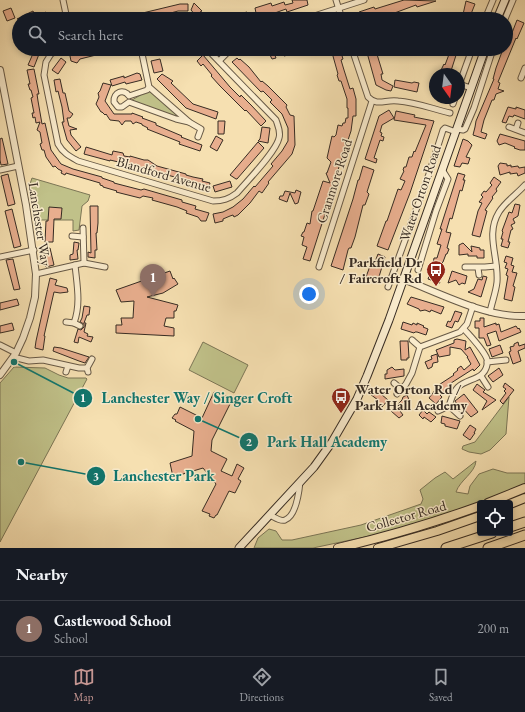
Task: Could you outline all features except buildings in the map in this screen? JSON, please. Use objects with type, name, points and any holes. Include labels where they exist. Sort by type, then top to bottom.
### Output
[{"type":"highway","points":[[495,500],[525,488]]},
{"type":"highway","points":[[513,503],[525,498]]},
{"type":"highway","name":"Collector Road","points":[[338,548],[381,538],[477,507]]},
{"type":"highway","name":"Collector Road","points":[[378,548],[437,531],[477,517]]},
{"type":"highway","points":[[513,526],[525,522]]},
{"type":"highway","points":[[488,548],[525,535]]},
{"type":"highway","points":[[446,548],[483,536]]},
{"type":"main road","points":[[500,12],[505,0]]},
{"type":"main road","name":"Water Orton Road","points":[[239,548],[300,482],[332,442],[350,412],[367,376],[403,279],[433,210],[456,130],[482,56]]},
{"type":"street","points":[[63,0],[66,12]]},
{"type":"street","points":[[336,0],[340,12]]},
{"type":"street","points":[[327,12],[364,0]]},
{"type":"street","points":[[487,12],[492,0]]},
{"type":"street","points":[[508,12],[512,0]]},
{"type":"street","name":"Blandford Avenue","points":[[50,56],[44,67],[44,75],[58,144],[68,156],[78,161],[213,201],[220,201],[237,193],[273,150],[280,137],[276,120],[213,56]]},
{"type":"street","points":[[143,56],[150,87],[189,122],[201,129],[198,137]]},
{"type":"street","points":[[218,61],[223,56]]},
{"type":"street","points":[[354,56],[368,97],[372,101],[379,103],[388,100],[398,101],[450,113]]},
{"type":"street","points":[[465,68],[469,56]]},
{"type":"street","points":[[456,130],[465,129],[474,108],[491,56]]},
{"type":"street","name":"Lanchester Way","points":[[0,70],[1,85],[22,180],[34,250],[36,274],[35,297],[23,338],[14,355],[0,375]]},
{"type":"street","points":[[465,86],[470,88]]},
{"type":"street","points":[[150,87],[129,100],[176,119],[189,122]]},
{"type":"street","name":"Cranmore Road","points":[[320,267],[372,101]]},
{"type":"street","points":[[516,129],[518,124]]},
{"type":"street","points":[[509,127],[525,133]]},
{"type":"street","name":"Water Orton Road","points":[[388,287],[443,130],[445,128],[456,130]]},
{"type":"street","points":[[0,170],[18,166]]},
{"type":"street","points":[[490,312],[497,282],[492,244],[494,222],[506,203],[525,185]]},
{"type":"street","points":[[418,270],[433,210]]},
{"type":"street","points":[[83,228],[84,263]]},
{"type":"street","points":[[72,236],[83,236]]},
{"type":"street","points":[[0,257],[34,250]]},
{"type":"street","points":[[399,259],[409,264]]},
{"type":"street","points":[[36,274],[84,263],[105,267]]},
{"type":"street","points":[[74,323],[78,314],[79,304],[75,265]]},
{"type":"street","points":[[465,267],[478,268],[496,266]]},
{"type":"street","points":[[478,268],[479,275]]},
{"type":"street","points":[[403,279],[490,312],[510,316],[525,316]]},
{"type":"street","points":[[420,347],[455,334],[464,329],[473,306]]},
{"type":"street","points":[[66,322],[74,323],[80,326]]},
{"type":"street","points":[[438,411],[449,406],[454,392],[458,387],[481,376],[484,373],[487,359],[464,329]]},
{"type":"street","points":[[412,340],[420,347]]},
{"type":"street","points":[[0,345],[14,355],[29,361],[43,360],[88,370],[92,360]]},
{"type":"street","points":[[397,394],[412,373],[420,347]]},
{"type":"street","points":[[487,362],[506,360]]},
{"type":"street","points":[[66,372],[68,366]]},
{"type":"street","points":[[481,376],[488,387]]},
{"type":"street","points":[[394,384],[401,389]]},
{"type":"street","points":[[449,406],[460,416]]},
{"type":"street","points":[[270,515],[281,520],[285,520],[292,515],[300,482]]},
{"type":"green space","points":[[150,91],[163,100],[183,119],[133,102],[132,100]]},
{"type":"green space","points":[[32,178],[90,195],[88,201],[82,206],[79,230],[73,231],[73,220],[35,220],[30,184]]},
{"type":"green space","points":[[203,342],[248,365],[234,393],[189,370]]},
{"type":"green space","points":[[14,367],[45,368],[68,378],[87,379],[0,542],[0,383]]},
{"type":"green space","points":[[509,397],[506,434],[490,450],[481,454],[462,449],[463,446],[475,442]]},
{"type":"green space","points":[[476,461],[473,469],[456,492],[468,494],[470,486],[479,474],[493,469],[507,473],[525,473],[525,484],[485,500],[477,500],[477,503],[473,505],[388,532],[313,548],[254,548],[258,538],[269,529],[276,531],[282,540],[292,540],[361,525],[421,504],[423,499],[420,490],[445,472],[453,479]]},
{"type":"place","name":"Parkfield Dr / Faircroft Rd","points":[[436,287]]},
{"type":"place","name":"Castlewood School","points":[[153,297]]},
{"type":"place","name":"Lanchester Way / Singer Croft","points":[[14,362]]},
{"type":"place","name":"Water Orton Rd / Park Hall Academy","points":[[341,414]]},
{"type":"place","name":"Park Hall Academy","points":[[198,419]]},
{"type":"place","name":"Lanchester Park","points":[[21,462]]}]
